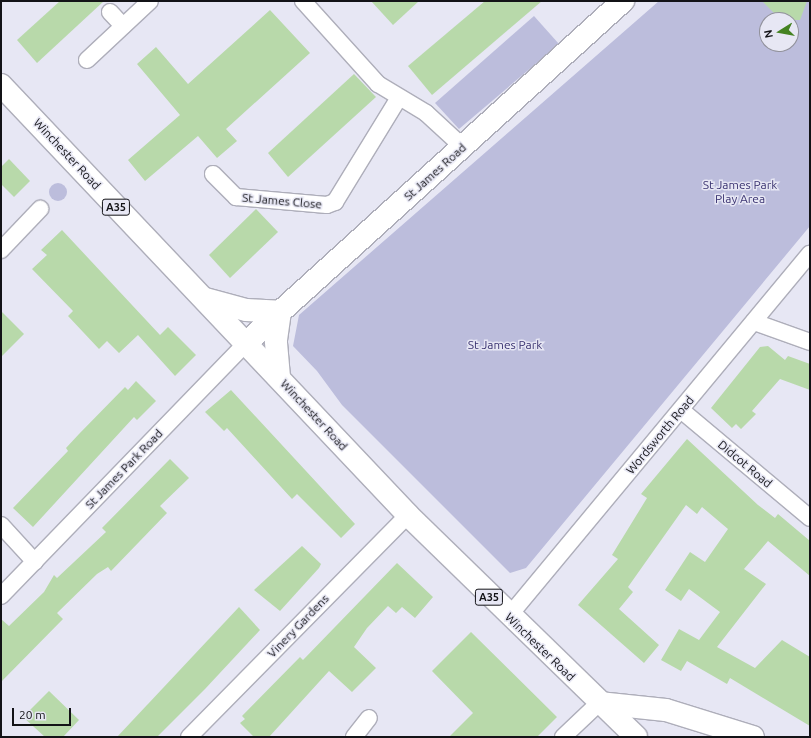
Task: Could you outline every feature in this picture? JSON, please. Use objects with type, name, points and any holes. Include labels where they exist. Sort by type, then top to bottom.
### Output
[{"type":"main road","name":"St James Road","points":[[247,342],[624,1]]},
{"type":"main road","name":"Winchester Road","points":[[1,85],[247,342],[408,515],[509,616],[636,737]]},
{"type":"main road","points":[[205,299],[246,310],[280,312],[276,340],[279,377]]},
{"type":"main road","points":[[599,703],[666,710],[754,737]]},
{"type":"street","points":[[87,60],[150,1]]},
{"type":"street","points":[[303,1],[364,70],[398,99],[426,113],[463,147]]},
{"type":"street","points":[[110,12],[123,26]]},
{"type":"street","name":"St James Close","points":[[213,174],[236,197],[327,205],[335,202],[398,99]]},
{"type":"street","points":[[1,250],[40,209]]},
{"type":"street","name":"Wordsworth Road","points":[[509,616],[810,254]]},
{"type":"street","points":[[754,322],[810,342]]},
{"type":"street","name":"St James Park Road","points":[[1,596],[247,342]]},
{"type":"street","name":"Didcot Road","points":[[681,410],[810,518]]},
{"type":"street","name":"Vinery Gardens","points":[[190,737],[408,515]]},
{"type":"street","points":[[1,525],[35,562]]},
{"type":"street","points":[[563,737],[599,703]]},
{"type":"street","points":[[354,737],[369,718]]},
{"type":"green space","name":"St James Park","points":[[659,1],[810,1],[810,226],[526,568],[510,573],[342,405],[317,371],[293,346],[299,315]]},
{"type":"green space","points":[[534,16],[559,44],[459,129],[435,103]]},
{"type":"green space","points":[[54,183],[62,183],[67,188],[65,199],[62,201],[54,201],[49,196],[49,188]]},
{"type":"building","points":[[60,1],[104,1],[37,63],[17,40]]},
{"type":"building","points":[[371,1],[419,1],[393,25]]},
{"type":"building","points":[[485,1],[542,1],[432,95],[408,66]]},
{"type":"building","points":[[762,1],[807,1],[800,20],[799,12],[773,12]]},
{"type":"building","points":[[270,10],[310,53],[226,129],[237,141],[217,158],[198,136],[145,181],[128,160],[180,115],[137,64],[156,47],[188,84]]},
{"type":"building","points":[[354,74],[376,97],[288,177],[268,153]]},
{"type":"building","points":[[9,159],[30,181],[14,197],[1,184],[1,167]]},
{"type":"building","points":[[256,209],[278,232],[230,278],[209,255]]},
{"type":"building","points":[[62,230],[160,335],[168,327],[196,355],[175,376],[138,335],[119,353],[107,341],[99,349],[68,316],[73,311],[32,269],[47,255],[41,250]]},
{"type":"building","points":[[1,311],[24,334],[1,357]]},
{"type":"building","points":[[768,346],[785,360],[788,356],[810,364],[810,390],[780,379],[752,411],[756,414],[741,429],[736,424],[732,428],[711,408],[760,347]]},
{"type":"building","points":[[136,381],[156,401],[137,420],[134,417],[33,527],[13,508],[68,451],[66,448],[79,434],[125,387],[128,390]]},
{"type":"building","points":[[231,390],[355,524],[341,538],[297,494],[292,499],[227,428],[224,431],[205,412]]},
{"type":"building","points":[[687,439],[758,505],[775,518],[778,514],[810,541],[810,576],[768,541],[744,569],[766,584],[717,647],[755,668],[782,640],[810,657],[810,726],[730,678],[727,684],[687,661],[681,671],[661,660],[679,629],[699,640],[720,612],[689,589],[681,601],[665,590],[690,552],[705,562],[728,529],[702,507],[697,514],[686,505],[628,587],[633,592],[619,609],[659,645],[644,663],[578,605],[618,559],[612,555],[647,498],[641,494]]},
{"type":"building","points":[[170,459],[189,478],[160,506],[167,513],[111,571],[108,567],[97,574],[57,613],[63,619],[1,682],[1,619],[9,626],[44,592],[54,575],[57,578],[106,532],[102,528]]},
{"type":"building","points":[[302,546],[321,564],[280,611],[254,590]]},
{"type":"building","points":[[397,563],[433,597],[415,618],[402,607],[396,613],[388,606],[367,628],[354,647],[376,668],[352,692],[329,671],[269,737],[254,737],[240,723],[245,719],[242,716],[300,657],[303,660]]},
{"type":"building","points":[[239,607],[260,630],[205,689],[157,737],[117,737]]},
{"type":"building","points":[[471,632],[557,717],[537,737],[449,737],[473,713],[432,671]]},
{"type":"building","points":[[49,691],[79,720],[63,737],[45,737],[23,717]]},
{"type":"park label","name":"St James Park Play Area","points":[[740,192]]}]
